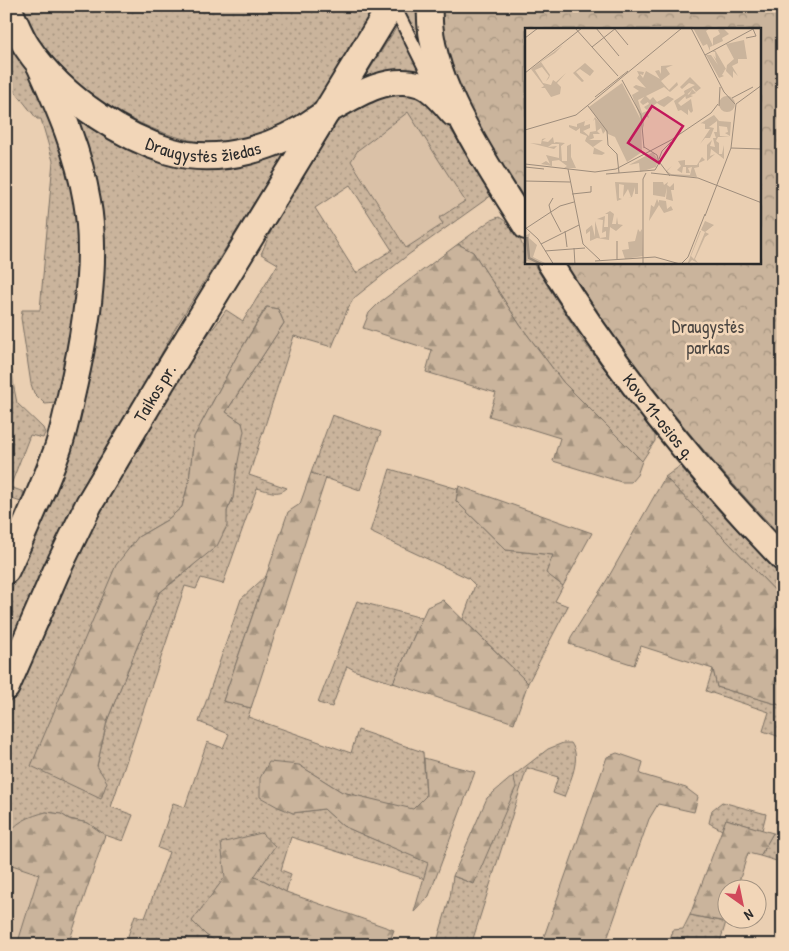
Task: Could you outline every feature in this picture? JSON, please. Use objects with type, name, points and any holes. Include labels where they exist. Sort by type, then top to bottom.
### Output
[{"type":"main road","name":"Draugystės žiedas","points":[[7,6],[24,47],[66,91],[89,110],[139,140],[171,152],[203,156],[236,154],[265,146],[290,136],[327,112],[393,6]]},
{"type":"main road","points":[[430,6],[432,37],[430,75],[435,94],[466,128],[525,225]]},
{"type":"main road","points":[[6,570],[57,451],[78,365],[87,304],[90,240],[88,202],[73,142],[24,47]]},
{"type":"main road","points":[[327,112],[375,87],[430,75]]},
{"type":"main road","name":"Taikos pr.","points":[[6,687],[56,572],[89,504],[327,112]]},
{"type":"main road","name":"Kovo 11-osios g.","points":[[550,264],[636,390],[714,486],[783,559]]},
{"type":"street","points":[[393,6],[430,75]]},
{"type":"shaded area","points":[[408,111],[465,202],[440,218],[443,224],[407,248],[351,160],[358,150]]},
{"type":"shaded area","points":[[6,863],[39,873],[17,945],[6,945]]},
{"type":"green space","points":[[22,6],[374,6],[337,73],[311,105],[291,119],[266,131],[240,140],[217,143],[188,140],[159,131],[129,118],[101,100],[75,80],[53,57],[35,32]]},
{"type":"green space","points":[[410,6],[422,6],[424,46],[420,74],[398,72],[365,77]]},
{"type":"green space","name":"Draugystės parkas","points":[[440,6],[783,6],[783,538],[667,406],[614,336],[566,264],[762,264],[762,28],[525,28],[525,199],[484,133],[456,81],[446,54],[440,29]]},
{"type":"green space","points":[[6,44],[31,73],[43,93],[79,198],[80,277],[65,371],[56,403],[45,404],[34,393],[21,318],[22,310],[40,310],[53,161],[41,119],[37,119],[6,80]]},
{"type":"green space","points":[[411,91],[438,109],[492,195],[408,255],[354,298],[332,347],[294,336],[249,475],[287,488],[277,492],[257,488],[223,584],[201,578],[196,589],[185,586],[111,807],[133,815],[123,841],[105,835],[88,823],[69,819],[61,814],[46,812],[6,840],[6,707],[79,551],[111,488],[182,366],[226,310],[243,321],[278,264],[261,254],[277,218],[341,116],[382,93]],"holes":[[[408,112],[465,201],[439,218],[443,224],[406,248],[351,161],[358,150]],[[350,185],[392,250],[356,273],[315,208]],[[266,307],[278,309],[284,323],[226,412],[242,423],[233,498],[227,511],[226,526],[189,570],[159,593],[107,721],[97,766],[138,537],[167,520],[182,507],[189,481],[194,437],[237,356]]]},
{"type":"green space","points":[[77,119],[113,141],[148,158],[185,167],[227,169],[284,155],[176,327],[114,440],[6,666],[6,606],[81,403]]},
{"type":"green space","points":[[499,217],[510,225],[524,249],[525,264],[534,264],[581,338],[655,435],[655,441],[642,461],[563,382],[520,325],[473,252],[458,244],[491,220]]},
{"type":"green space","points":[[458,244],[473,252],[520,325],[563,382],[642,461],[637,475],[631,482],[621,482],[553,461],[560,438],[489,416],[496,393],[426,372],[432,350],[363,328],[369,313],[380,302]]},
{"type":"green space","points":[[267,307],[278,309],[284,323],[226,412],[242,423],[244,431],[233,498],[227,511],[227,526],[217,546],[159,593],[107,721],[97,766],[107,782],[101,799],[31,766],[116,565],[138,537],[167,520],[182,507],[189,481],[194,437],[237,356]]},
{"type":"green space","points":[[6,319],[17,403],[43,428],[45,433],[43,438],[30,435],[10,487],[24,492],[21,502],[6,497]]},
{"type":"green space","points":[[332,415],[381,432],[360,490],[311,473]]},
{"type":"green space","points":[[680,466],[720,512],[783,578],[783,599],[665,477]]},
{"type":"green space","points":[[390,469],[458,489],[456,501],[506,550],[553,555],[547,573],[563,586],[555,601],[568,606],[528,683],[463,619],[475,585],[468,578],[370,532]]},
{"type":"green space","points":[[311,473],[326,478],[251,708],[223,701],[288,512],[300,504]]},
{"type":"green space","points":[[665,477],[783,599],[783,706],[717,687],[713,669],[641,646],[634,665],[569,644],[571,637],[608,578]]},
{"type":"green space","points":[[459,486],[592,533],[563,586],[546,573],[553,555],[506,550],[456,501]]},
{"type":"green space","points":[[266,576],[223,701],[251,708],[248,717],[351,753],[358,730],[423,752],[426,796],[413,810],[342,792],[299,765],[293,813],[324,809],[343,826],[429,863],[425,879],[291,837],[281,870],[291,874],[286,892],[254,877],[226,877],[193,921],[206,935],[222,945],[125,945],[135,915],[145,918],[169,852],[158,848],[173,803],[185,807],[207,742],[223,748],[229,734],[199,722],[241,599]]},
{"type":"green space","points":[[443,600],[528,683],[514,723],[393,683],[427,607]]},
{"type":"green space","points":[[357,601],[422,618],[393,683],[356,671],[347,666],[332,707],[318,703]]},
{"type":"green space","points":[[713,669],[717,687],[783,706],[783,738],[763,731],[769,712],[706,691]]},
{"type":"green space","points":[[563,743],[571,743],[575,756],[574,770],[564,797],[553,793],[558,777],[527,768],[471,945],[436,945],[450,897],[453,876],[473,884],[515,787],[513,776],[548,749]]},
{"type":"green space","points":[[617,753],[643,762],[640,774],[686,788],[698,797],[694,812],[658,804],[649,819],[605,945],[541,945],[607,757]]},
{"type":"green space","points":[[424,758],[475,772],[429,896],[414,912],[428,863],[343,826],[324,809],[293,813],[260,797],[260,778],[269,762],[299,765],[342,792],[413,809],[426,796]]},
{"type":"green space","points":[[513,776],[516,787],[474,884],[453,876],[487,798]]},
{"type":"green space","points":[[722,802],[766,814],[762,830],[726,819],[722,830],[709,823],[712,810]]},
{"type":"green space","points":[[46,812],[61,814],[69,819],[88,823],[105,835],[68,945],[17,945],[39,874],[6,863],[6,841],[10,832],[18,824]]},
{"type":"green space","points":[[726,819],[773,833],[760,856],[748,853],[740,878],[716,878],[716,920],[690,915]]},
{"type":"green space","points":[[261,833],[275,846],[254,877],[286,892],[394,930],[388,945],[222,945],[206,935],[192,921],[225,877],[221,843]]},
{"type":"green space","points":[[773,833],[782,835],[783,833],[783,863],[760,856]]},
{"type":"green space","points":[[690,915],[716,920],[716,928],[724,928],[719,945],[668,945],[673,930],[683,929]]}]
